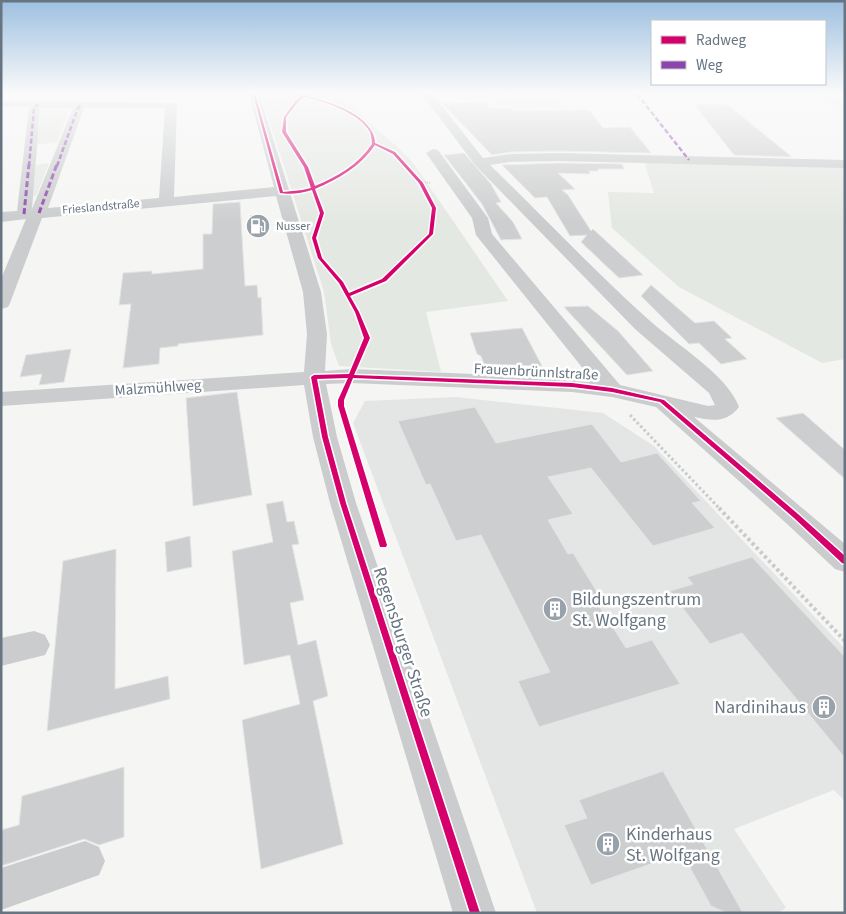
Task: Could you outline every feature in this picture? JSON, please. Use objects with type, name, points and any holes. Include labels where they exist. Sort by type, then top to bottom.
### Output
[{"type":"street","points":[[33,214],[34,137]]},
{"type":"street","points":[[1,304],[33,214],[66,137]]},
{"type":"street","points":[[166,202],[169,137]]},
{"type":"street","name":"Regensburger Straße","points":[[266,137],[312,292],[317,334],[314,377],[325,437],[343,503],[475,913]]},
{"type":"street","name":"Frauenbrünnlstraße","points":[[314,377],[351,376],[572,385],[612,390],[708,413],[720,412],[727,407],[724,398],[717,388],[642,325],[480,162],[460,137]]},
{"type":"street","name":"Frauenbrünnlstraße","points":[[433,153],[480,218],[484,235],[612,390]]},
{"type":"street","points":[[480,162],[510,158],[559,157],[845,164]]},
{"type":"street","name":"Frieslandstraße","points":[[1,216],[281,191]]},
{"type":"street","name":"Malzmühlweg","points":[[1,399],[314,377]]},
{"type":"street","name":"Frauenbrünnlstraße","points":[[662,401],[796,516],[845,561]]},
{"type":"street","points":[[1,652],[34,645]]},
{"type":"street","points":[[1,889],[85,861]]},
{"type":"path","points":[[417,179],[434,183]]},
{"type":"path","points":[[417,179],[425,191]]},
{"type":"path","points":[[626,411],[845,641]]},
{"type":"shaded area","points":[[38,137],[59,137],[57,142],[37,145]]},
{"type":"shaded area","points":[[275,137],[385,137],[414,164],[508,301],[426,312],[441,372],[339,366],[331,344],[324,292]]},
{"type":"shaded area","points":[[644,161],[845,167],[845,359],[822,363],[679,287],[612,228],[608,192],[654,193]]},
{"type":"shaded area","points":[[49,163],[36,196],[33,196],[36,165]]},
{"type":"shaded area","points":[[456,397],[603,413],[654,446],[845,649],[845,801],[834,790],[734,829],[786,908],[777,913],[537,913],[353,423],[365,401]]},
{"type":"building","points":[[474,137],[638,137],[651,153],[559,151],[510,152],[492,155]]},
{"type":"building","points":[[720,137],[767,137],[792,157],[734,155]]},
{"type":"building","points":[[464,153],[491,184],[501,202],[496,203],[513,222],[522,239],[501,240],[482,204],[444,155]]},
{"type":"building","points":[[559,163],[622,164],[624,169],[598,169],[598,171],[589,171],[590,174],[558,173],[575,189],[562,190],[568,195],[591,231],[593,229],[643,275],[619,278],[581,242],[587,235],[570,236],[547,197],[535,198],[502,165]]},
{"type":"building","points":[[240,202],[245,286],[257,285],[258,298],[261,297],[263,335],[178,344],[178,346],[160,348],[159,364],[123,368],[131,304],[119,305],[123,273],[152,271],[152,274],[203,269],[203,234],[212,234],[213,204]]},
{"type":"building","points":[[651,285],[695,323],[714,321],[732,338],[725,339],[747,359],[721,364],[699,343],[689,344],[641,296]]},
{"type":"building","points":[[588,306],[618,331],[653,371],[627,375],[564,307]]},
{"type":"building","points":[[522,328],[542,366],[484,364],[481,356],[477,354],[470,333]]},
{"type":"building","points":[[71,349],[64,382],[39,385],[42,374],[20,377],[26,355]]},
{"type":"building","points":[[237,392],[252,495],[193,506],[186,398]]},
{"type":"building","points":[[475,407],[496,443],[592,424],[621,462],[657,453],[701,501],[692,503],[715,528],[653,546],[591,468],[548,477],[573,514],[548,520],[568,554],[573,553],[604,603],[598,604],[626,648],[652,640],[680,684],[539,727],[518,681],[550,672],[481,535],[456,541],[430,484],[426,485],[398,421]]},
{"type":"building","points":[[803,413],[845,450],[845,479],[776,418]]},
{"type":"building","points":[[283,501],[287,522],[294,521],[299,544],[292,545],[304,600],[290,603],[298,645],[316,640],[328,696],[313,701],[343,844],[261,869],[242,720],[300,704],[290,655],[244,665],[232,551],[273,542],[266,504]]},
{"type":"building","points":[[190,536],[192,567],[167,572],[165,542]]},
{"type":"building","points":[[116,549],[115,689],[168,676],[170,699],[47,731],[63,561]]},
{"type":"building","name":"Nardinihaus","points":[[752,557],[845,657],[845,758],[742,633],[710,644],[670,591],[693,584],[687,577]]},
{"type":"building","points":[[124,767],[124,837],[99,845],[84,839],[1,866],[1,830],[19,825],[22,796]]},
{"type":"building","points":[[663,771],[743,913],[727,913],[711,906],[682,853],[591,885],[564,825],[587,818],[579,800]]},
{"type":"marked path","points":[[24,214],[31,137]]},
{"type":"marked path","points":[[39,213],[67,137]]},
{"type":"marked path","points":[[671,137],[689,160]]},
{"type":"cycle path","points":[[266,137],[282,193],[310,189],[348,170],[369,152],[374,144],[372,137]]},
{"type":"cycle path","points":[[287,137],[306,167],[322,213],[314,238],[320,258],[341,283],[357,312],[367,338],[341,400],[341,406],[383,545]]},
{"type":"cycle path","points":[[348,295],[384,280],[431,234],[434,208],[421,183],[394,153],[374,144]]},
{"type":"cycle path","points":[[475,913],[343,503],[325,437],[314,377],[351,376],[572,385],[612,390],[662,401],[796,516],[845,561]]},
{"type":"place","name":"Nusser","points":[[258,226]]},
{"type":"place","name":"Bildungszentrum St. Wolfgang","points":[[555,609]]},
{"type":"place","name":"Nardinihaus","points":[[824,707]]},
{"type":"place","name":"Kinderhaus St. Wolfgang","points":[[608,844]]}]
